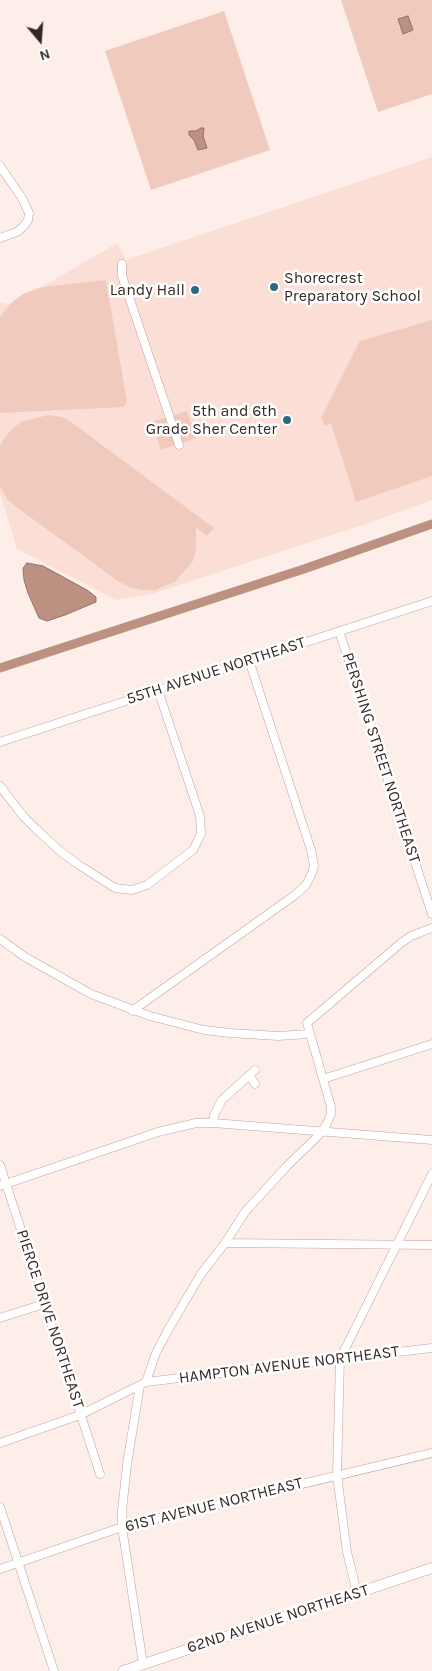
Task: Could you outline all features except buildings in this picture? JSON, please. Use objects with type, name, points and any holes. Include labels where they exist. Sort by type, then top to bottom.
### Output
[{"type":"street","points":[[0,166],[22,198],[29,213],[28,220],[24,226],[17,232],[0,238]]},
{"type":"street","points":[[122,264],[122,276],[179,445]]},
{"type":"street","name":"55TH AVENUE NORTHEAST","points":[[0,742],[339,631],[431,604]]},
{"type":"street","name":"PERSHING STREET NORTHEAST","points":[[339,631],[432,914]]},
{"type":"street","points":[[132,1011],[295,896],[306,885],[312,873],[314,866],[311,850],[250,660]]},
{"type":"street","points":[[0,786],[23,816],[60,852],[107,884],[115,888],[132,890],[147,884],[185,858],[198,843],[201,834],[198,809],[158,690]]},
{"type":"street","points":[[143,1664],[122,1527],[122,1511],[128,1464],[143,1384],[168,1330],[201,1274],[257,1198],[322,1132],[331,1114],[331,1106],[324,1079],[306,1023],[401,943],[411,936],[432,928]]},
{"type":"street","points":[[0,939],[25,958],[91,994],[132,1011],[204,1030],[259,1036],[309,1034]]},
{"type":"street","points":[[324,1079],[432,1044]]},
{"type":"street","points":[[213,1123],[214,1115],[222,1100],[255,1070]]},
{"type":"street","points":[[249,1075],[255,1084]]},
{"type":"street","points":[[3,1185],[158,1132],[196,1123],[432,1140]]},
{"type":"street","name":"PIERCE DRIVE NORTHEAST","points":[[0,1165],[3,1185],[100,1474]]},
{"type":"street","points":[[357,1593],[347,1552],[337,1475],[340,1359],[432,1174]]},
{"type":"street","points":[[225,1243],[432,1245]]},
{"type":"street","points":[[0,1318],[44,1304]]},
{"type":"street","name":"HAMPTON AVENUE NORTHEAST","points":[[0,1443],[80,1415],[143,1384],[432,1348]]},
{"type":"street","name":"61ST AVENUE NORTHEAST","points":[[0,1569],[122,1527],[432,1453]]},
{"type":"street","points":[[0,1507],[54,1671]]},
{"type":"street","name":"62ND AVENUE NORTHEAST","points":[[123,1671],[432,1568]]},
{"type":"shaded area","points":[[341,0],[432,0],[432,94],[378,112]]},
{"type":"shaded area","points":[[224,11],[270,150],[151,190],[105,51]]},
{"type":"shaded area","points":[[408,16],[413,30],[403,34],[398,19]]},
{"type":"shaded area","points":[[204,128],[203,136],[207,148],[198,150],[194,140],[189,135],[189,131],[196,131]]},
{"type":"shaded area","points":[[432,157],[432,500],[372,522],[148,595],[116,600],[17,549],[0,493],[0,302],[10,304],[23,294],[42,287],[117,243],[126,260]]},
{"type":"shaded area","points":[[106,280],[127,402],[124,407],[0,413],[0,317],[10,304],[23,294],[42,287]]},
{"type":"shaded area","points":[[432,320],[432,476],[356,502],[331,423],[325,426],[321,418],[360,341]]},
{"type":"shaded area","points":[[187,411],[196,438],[161,450],[152,422]]},
{"type":"shaded area","points":[[48,415],[62,417],[71,422],[214,528],[207,536],[196,527],[196,549],[193,561],[176,581],[155,590],[141,590],[129,587],[118,581],[8,500],[0,486],[0,446],[12,429],[21,422]]},
{"type":"shaded area","points":[[27,563],[43,566],[87,590],[96,597],[96,602],[47,621],[39,618],[24,580],[23,568]]},
{"type":"waterway","points":[[0,668],[304,569],[432,524]]},
{"type":"place","name":"Shorecrest Preparatory School","points":[[274,287]]},
{"type":"place","name":"Landy Hall","points":[[195,290]]},
{"type":"place","name":"5th and 6th Grade Sher Center","points":[[287,420]]}]
